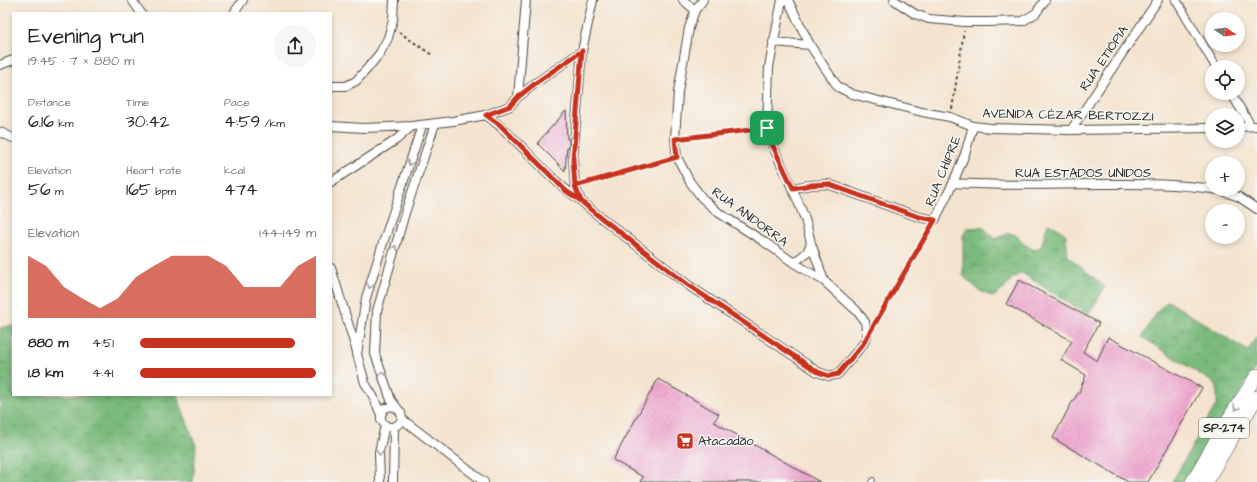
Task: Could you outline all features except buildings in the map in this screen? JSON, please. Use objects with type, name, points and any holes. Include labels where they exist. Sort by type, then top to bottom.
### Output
[{"type":"main road","name":"SP-274","points":[[1192,482],[1227,421],[1257,375]]},
{"type":"main road","name":"SP-274","points":[[1206,482],[1257,397]]},
{"type":"street","points":[[132,0],[140,12]]},
{"type":"street","points":[[235,12],[242,0]]},
{"type":"street","points":[[332,86],[346,86],[356,81],[368,69],[380,53],[388,38],[391,28],[394,0]]},
{"type":"street","points":[[518,97],[526,0]]},
{"type":"street","points":[[581,201],[575,186],[573,159],[582,51],[592,0]]},
{"type":"street","points":[[683,0],[694,10],[703,0]]},
{"type":"street","points":[[782,0],[769,67],[767,128],[772,144],[793,188],[805,219],[811,243],[824,281]]},
{"type":"street","name":"AVENIDA CÉZAR BERTOZZI","points":[[788,0],[810,45],[838,87],[852,94],[922,112],[950,117],[973,126],[991,128],[1071,130],[1205,128]]},
{"type":"street","points":[[896,1],[915,14],[930,19],[965,22],[1023,21],[1036,13],[1045,0]]},
{"type":"street","name":"RUA ETIÓPIA","points":[[1071,130],[1158,0]]},
{"type":"street","points":[[1176,0],[1212,60]]},
{"type":"street","name":"RUA ANDORRA","points":[[694,10],[678,92],[675,139],[677,157],[690,182],[702,198],[719,213],[824,281],[857,310],[865,322],[867,336]]},
{"type":"street","points":[[773,42],[810,45]]},
{"type":"street","points":[[332,126],[364,128],[422,126],[486,115],[510,106],[518,97],[552,70],[582,51]]},
{"type":"street","points":[[0,65],[12,60]]},
{"type":"street","points":[[1236,100],[1254,126]]},
{"type":"street","points":[[486,115],[500,125],[566,191],[581,201],[688,285],[818,372],[829,376],[838,374],[867,336]]},
{"type":"street","points":[[332,271],[365,383],[373,396],[381,415],[381,420],[385,425],[394,427],[399,424],[402,419],[401,413],[391,400],[375,354],[377,311],[405,213],[434,124]]},
{"type":"street","points":[[332,181],[396,140],[412,126]]},
{"type":"street","points":[[357,354],[366,298],[422,126]]},
{"type":"street","name":"RUA CHIPRE","points":[[793,188],[828,184],[919,217],[935,220],[954,183],[965,154],[973,126]]},
{"type":"street","points":[[0,132],[12,138]]},
{"type":"street","name":"RUA ESTADOS UNIDOS","points":[[954,183],[989,185],[1144,184],[1205,188]]},
{"type":"street","name":"RUA ESTADOS UNIDOS","points":[[1239,196],[1256,206]]},
{"type":"street","points":[[794,263],[807,252],[811,243]]},
{"type":"street","points":[[381,415],[385,408],[392,406],[398,409]]},
{"type":"street","points":[[402,419],[484,482]]},
{"type":"street","points":[[380,482],[379,452],[385,425]]},
{"type":"street","points":[[393,482],[394,427]]},
{"type":"path","points":[[950,117],[965,22]]},
{"type":"path","points":[[391,28],[432,55]]},
{"type":"path","points":[[675,139],[767,128]]},
{"type":"path","points":[[575,186],[677,157]]},
{"type":"path","points":[[867,336],[935,220]]},
{"type":"green space","points":[[1048,223],[1066,235],[1068,256],[1105,287],[1088,315],[1022,273],[1012,278],[1004,289],[993,297],[980,291],[963,276],[963,236],[967,228],[983,227],[995,239],[1009,233],[1016,235],[1024,244],[1034,250],[1041,247]]},
{"type":"green space","points":[[1168,301],[1248,351],[1257,336],[1257,365],[1186,482],[1172,482],[1217,403],[1217,385],[1142,337],[1158,310]]},
{"type":"green space","points":[[12,325],[12,396],[177,396],[196,446],[193,482],[0,482],[0,328]]},
{"type":"place","name":"Atacadão","points":[[685,441]]},
{"type":"route","points":[[767,128],[675,139],[677,157],[575,186],[581,201],[566,191],[500,125],[486,115],[510,106],[518,97],[552,70],[582,51],[573,159],[575,186],[581,201],[688,285],[803,363],[818,372],[829,376],[838,374],[863,344],[935,220],[919,217],[828,184],[793,188],[778,159],[767,128]]}]
